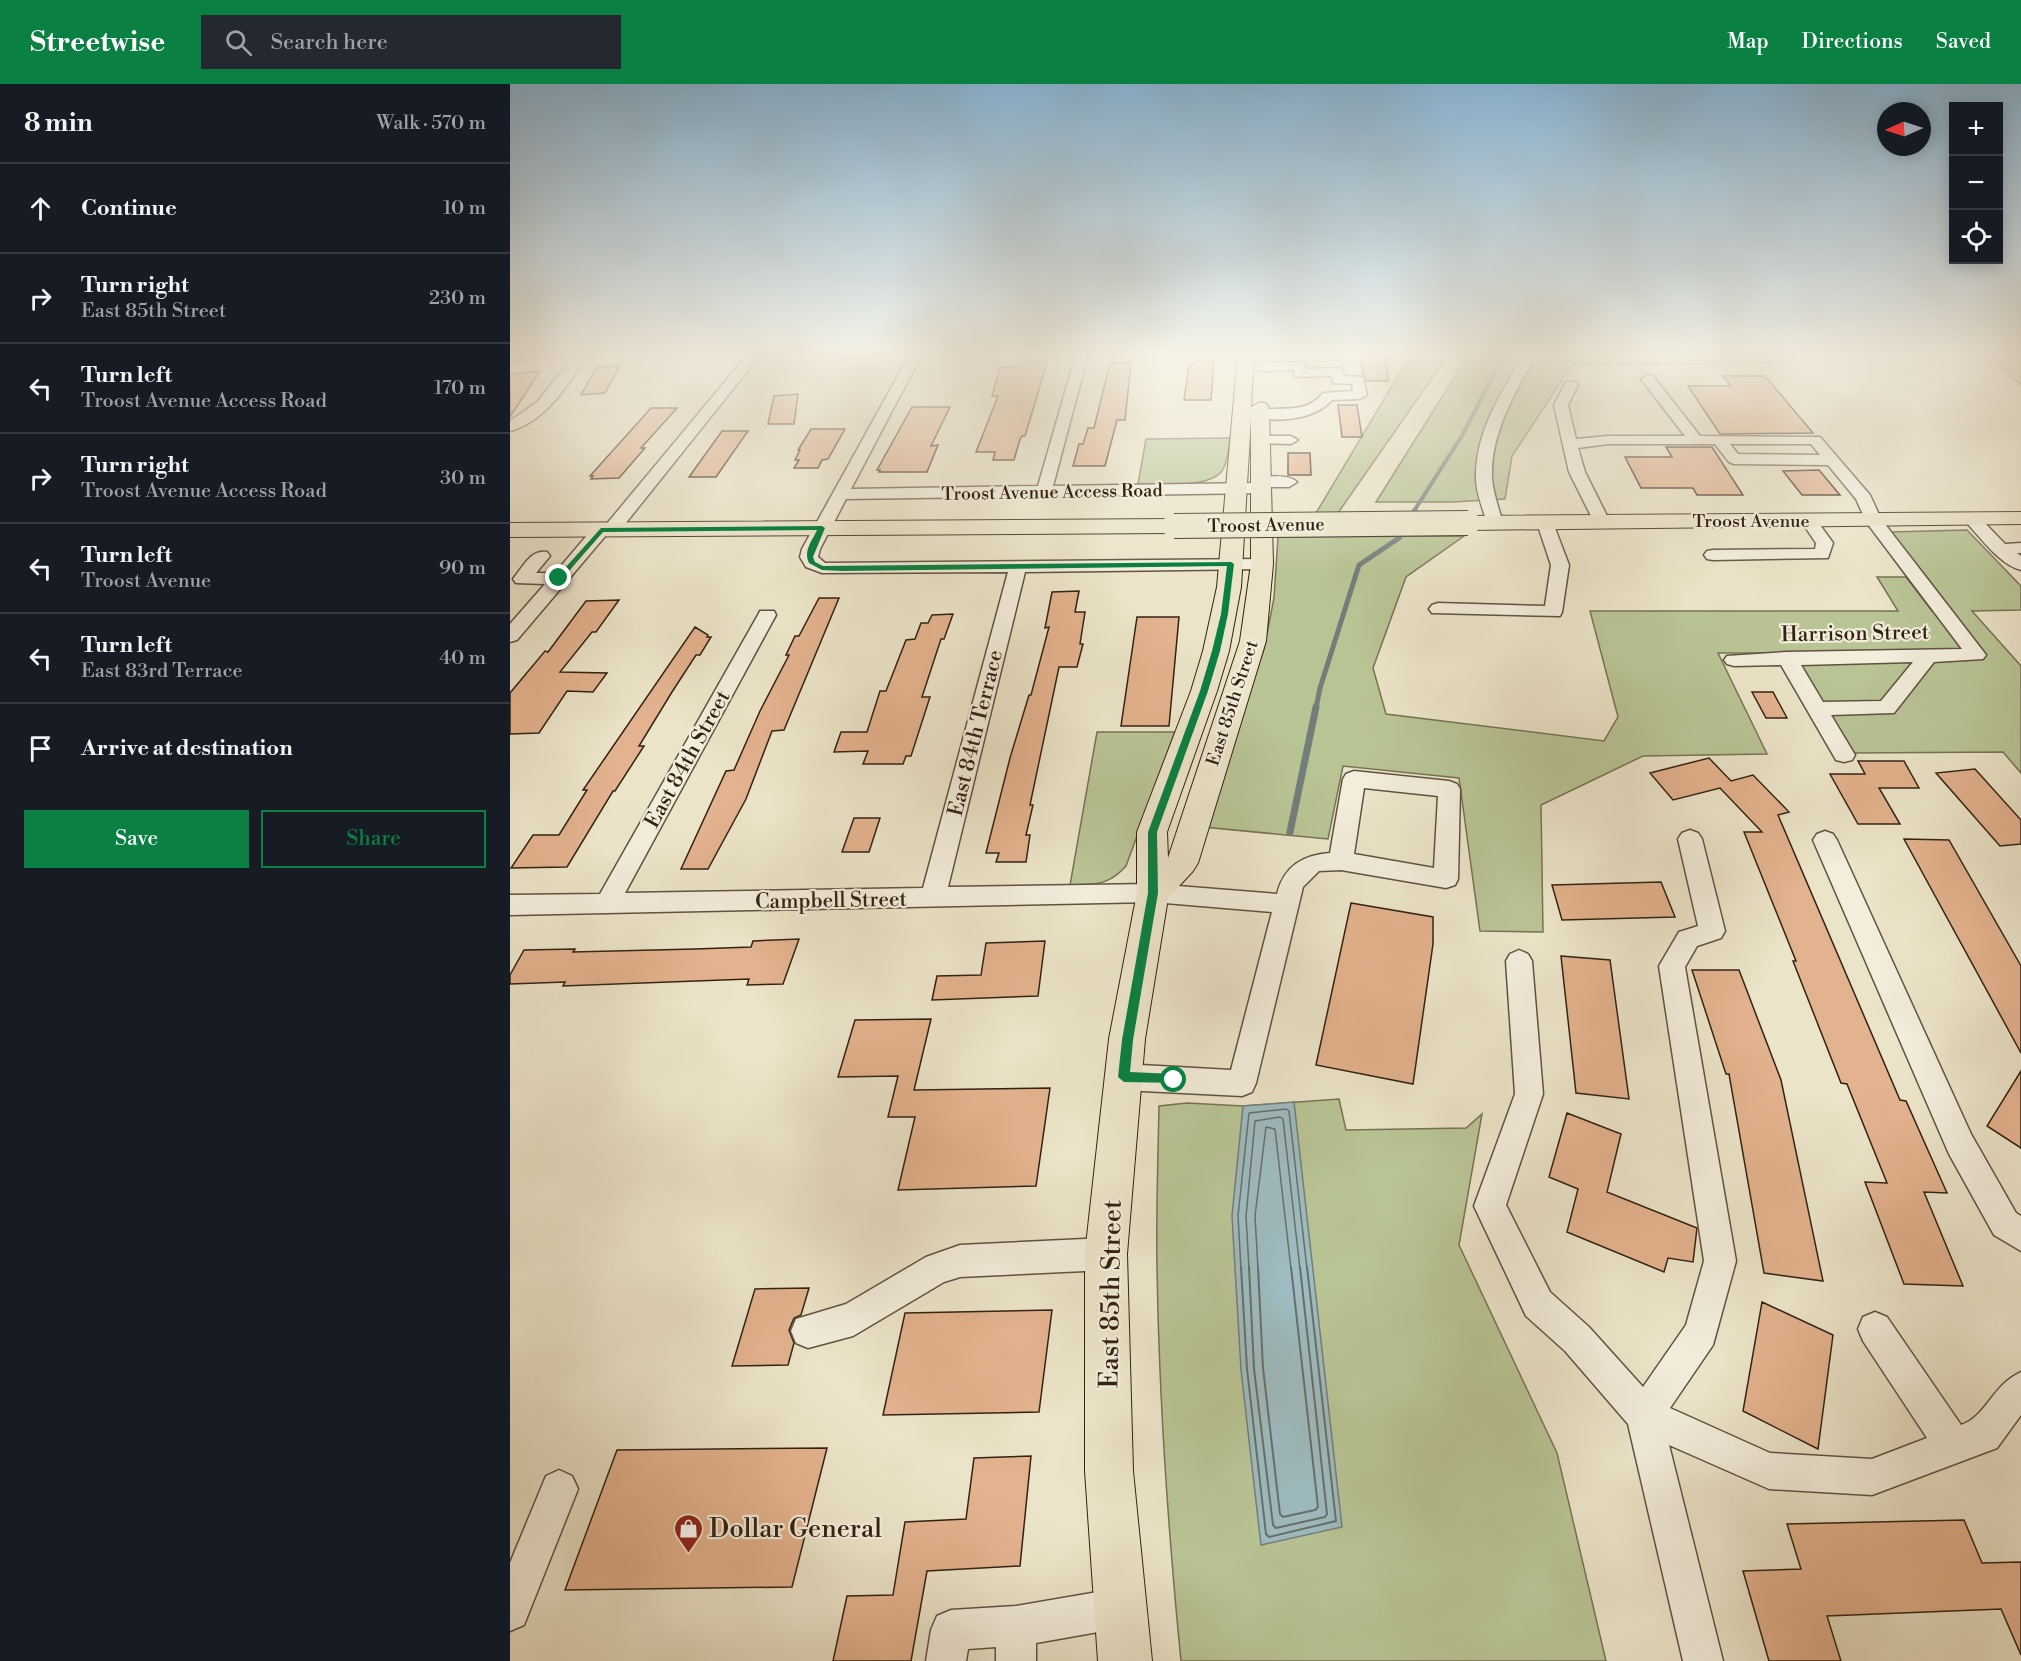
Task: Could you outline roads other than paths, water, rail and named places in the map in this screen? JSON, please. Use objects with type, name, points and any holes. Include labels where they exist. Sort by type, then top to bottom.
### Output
[{"type":"main road","name":"East 85th Street","points":[[1125,1661],[1109,1471],[1106,1254],[1127,1040],[1153,893],[1152,832],[1204,691],[1216,651],[1231,564],[1234,489],[1244,428]]},
{"type":"main road","name":"East 85th Street","points":[[1153,893],[1182,863],[1253,641],[1262,564],[1261,428]]},
{"type":"main road","name":"Troost Avenue","points":[[510,530],[2021,518]]},
{"type":"street","points":[[510,636],[559,578],[606,530],[693,428]]},
{"type":"street","points":[[877,428],[822,528],[809,557],[812,563],[822,568],[1262,564]]},
{"type":"street","points":[[1044,492],[1062,428]]},
{"type":"street","points":[[1493,428],[1489,438],[1484,480],[1495,523]]},
{"type":"street","points":[[1567,428],[1577,472],[1602,522]]},
{"type":"street","points":[[1686,428],[1696,440]]},
{"type":"street","points":[[1261,440],[1291,440]]},
{"type":"street","points":[[1570,444],[1608,440],[1719,440],[1734,459],[1832,460],[1864,498],[1873,520]]},
{"type":"street","name":"Troost Avenue Access Road","points":[[842,494],[1234,489],[1289,482]]},
{"type":"street","points":[[1972,519],[2001,549],[2021,565]]},
{"type":"street","name":"Harrison Street","points":[[1734,660],[1976,655],[1873,520]]},
{"type":"street","points":[[1713,555],[1822,554],[1825,543],[1809,521]]},
{"type":"street","points":[[1438,609],[1553,612],[1560,565],[1545,523]]},
{"type":"street","points":[[2001,549],[2021,548]]},
{"type":"street","points":[[541,556],[522,579],[559,578]]},
{"type":"street","name":"East 84th Terrace","points":[[933,898],[1018,567]]},
{"type":"street","name":"East 84th Street","points":[[607,903],[767,615]]},
{"type":"street","points":[[1817,709],[1887,708],[1929,656]]},
{"type":"street","points":[[1787,658],[1844,755]]},
{"type":"street","points":[[1124,1077],[1242,1083],[1292,883],[1313,863],[1341,861],[1446,879],[1449,789],[1354,779],[1341,861]]},
{"type":"street","points":[[1690,839],[1712,931],[1688,939],[1672,966],[1720,1261],[1701,1333],[1644,1415],[1703,1661]]},
{"type":"street","points":[[1825,840],[1960,1144],[2006,1224],[2021,1235]]},
{"type":"street","name":"Campbell Street","points":[[510,905],[1153,893],[1287,904]]},
{"type":"street","points":[[1519,961],[1529,1094],[1490,1206],[1538,1304],[1577,1339],[1644,1415],[1769,1471],[1872,1477],[1984,1435],[2012,1398],[2021,1390]]},
{"type":"street","points":[[808,1331],[853,1319],[937,1268],[960,1261],[1106,1254]]},
{"type":"street","points":[[1875,1329],[1954,1446]]},
{"type":"street","points":[[510,1611],[559,1490]]},
{"type":"street","points":[[946,1661],[951,1630],[1016,1643],[1121,1608]]},
{"type":"water","points":[[1294,1102],[1342,1527],[1261,1545],[1241,1370],[1232,1216],[1243,1106]]},
{"type":"waterway","points":[[1414,511],[1466,428]]},
{"type":"waterway","points":[[1410,519],[1415,510]]},
{"type":"waterway","points":[[1316,708],[1320,688],[1359,565],[1399,538],[1405,528]]},
{"type":"waterway","points":[[1290,832],[1316,707]]},
{"type":"place","name":"Dollar General","points":[[688,1554]]}]
